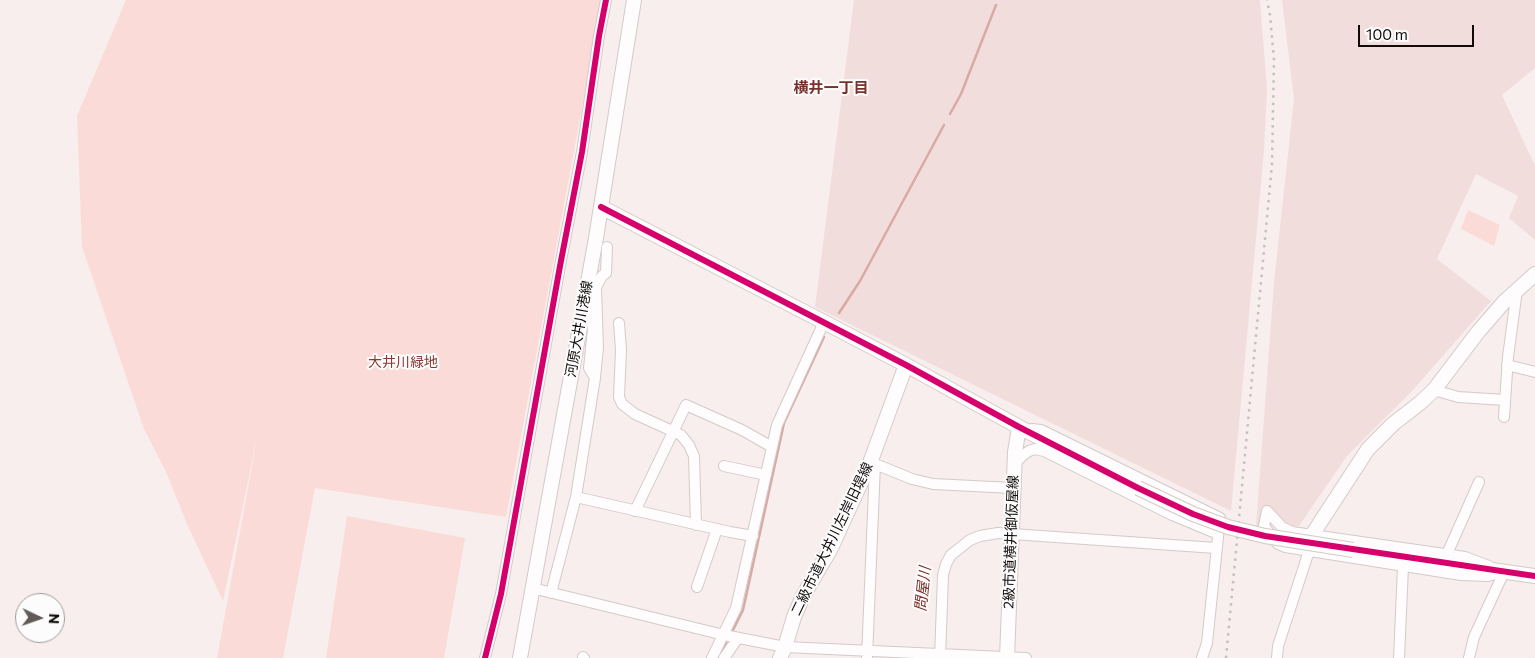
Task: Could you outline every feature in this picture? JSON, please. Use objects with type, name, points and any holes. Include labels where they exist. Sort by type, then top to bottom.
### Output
[{"type":"street","points":[[485,658],[501,594],[582,152],[606,0]]},
{"type":"street","name":"河原大井川港線","points":[[520,658],[574,365],[634,0]]},
{"type":"street","points":[[601,207],[906,365],[1019,427],[1193,514],[1228,527],[1265,536],[1535,576]]},
{"type":"street","points":[[551,593],[576,497],[598,348],[596,287],[602,276],[606,273],[607,247]]},
{"type":"street","points":[[1277,658],[1278,646],[1309,551],[1312,535],[1368,449],[1393,424],[1434,390],[1478,332],[1504,302],[1535,274]]},
{"type":"street","points":[[587,285],[593,329],[589,368],[595,378]]},
{"type":"street","points":[[1504,417],[1507,364],[1517,290]]},
{"type":"street","points":[[712,658],[736,608],[777,425],[824,322]]},
{"type":"street","points":[[618,323],[621,350],[619,397],[622,404],[635,414],[674,430],[689,445],[694,456],[696,524]]},
{"type":"street","points":[[1507,364],[1535,372]]},
{"type":"street","name":"二級市道大井川左岸旧堤線","points":[[783,653],[794,616],[803,596],[830,550],[872,463],[906,365]]},
{"type":"street","points":[[1434,390],[1458,398],[1505,400]]},
{"type":"street","points":[[635,511],[686,405],[742,430],[772,447]]},
{"type":"street","points":[[1019,427],[1041,430],[1220,518],[1207,643],[1202,658]]},
{"type":"street","name":"2級市道横井御仮屋線","points":[[1007,658],[1014,466],[1019,427]]},
{"type":"street","points":[[1014,466],[1029,451],[1035,449],[1044,451],[1172,515],[1218,534]]},
{"type":"street","points":[[868,654],[872,463],[912,479],[933,484],[1013,488]]},
{"type":"street","points":[[724,466],[766,475]]},
{"type":"street","points":[[1447,554],[1479,482]]},
{"type":"street","points":[[576,497],[753,536]]},
{"type":"street","points":[[1267,511],[1282,527],[1292,532],[1466,557],[1504,572],[1488,576],[1461,575],[1284,547],[1278,544],[1264,526],[1267,511]]},
{"type":"street","points":[[697,587],[717,529]]},
{"type":"street","points":[[940,656],[943,574],[946,564],[951,555],[970,540],[980,536],[998,533],[1216,548]]},
{"type":"street","points":[[1398,658],[1403,566]]},
{"type":"street","points":[[1469,658],[1474,637],[1504,572]]},
{"type":"street","points":[[532,588],[737,638],[783,653],[1026,658]]},
{"type":"street","points":[[724,658],[737,638]]},
{"type":"shaded area","points":[[854,0],[1260,0],[1267,89],[1264,151],[1231,511],[815,307]]},
{"type":"shaded area","points":[[1282,0],[1535,0],[1535,68],[1502,95],[1535,166],[1535,240],[1509,218],[1518,196],[1476,174],[1437,259],[1491,301],[1412,391],[1347,456],[1299,526],[1256,526],[1274,282],[1294,99]]},
{"type":"green space","name":"大井川緑地","points":[[126,0],[602,0],[506,517],[315,488],[283,658],[217,658],[258,433],[223,601],[187,524],[166,472],[144,429],[82,247],[77,116]]},
{"type":"green space","points":[[1468,210],[1500,225],[1494,246],[1461,229]]},
{"type":"green space","points":[[347,516],[465,538],[444,658],[326,658]]},
{"type":"waterway","points":[[950,114],[961,94],[996,5]]},
{"type":"waterway","points":[[839,313],[860,281],[944,125]]},
{"type":"waterway","points":[[731,634],[743,610],[784,423],[824,337]]},
{"type":"waterway","points":[[720,653],[728,639]]},
{"type":"railway","points":[[1226,658],[1272,164],[1274,60],[1267,0]]},
{"type":"cycle path","points":[[485,658],[501,594],[582,152],[606,0]]},
{"type":"cycle path","points":[[601,207],[906,365],[1019,427],[1193,514],[1228,527],[1265,536],[1535,576]]},
{"type":"district","name":"横井一丁目","points":[[831,88]]},
{"type":"water label","name":"問屋川","points":[[923,589]]}]
